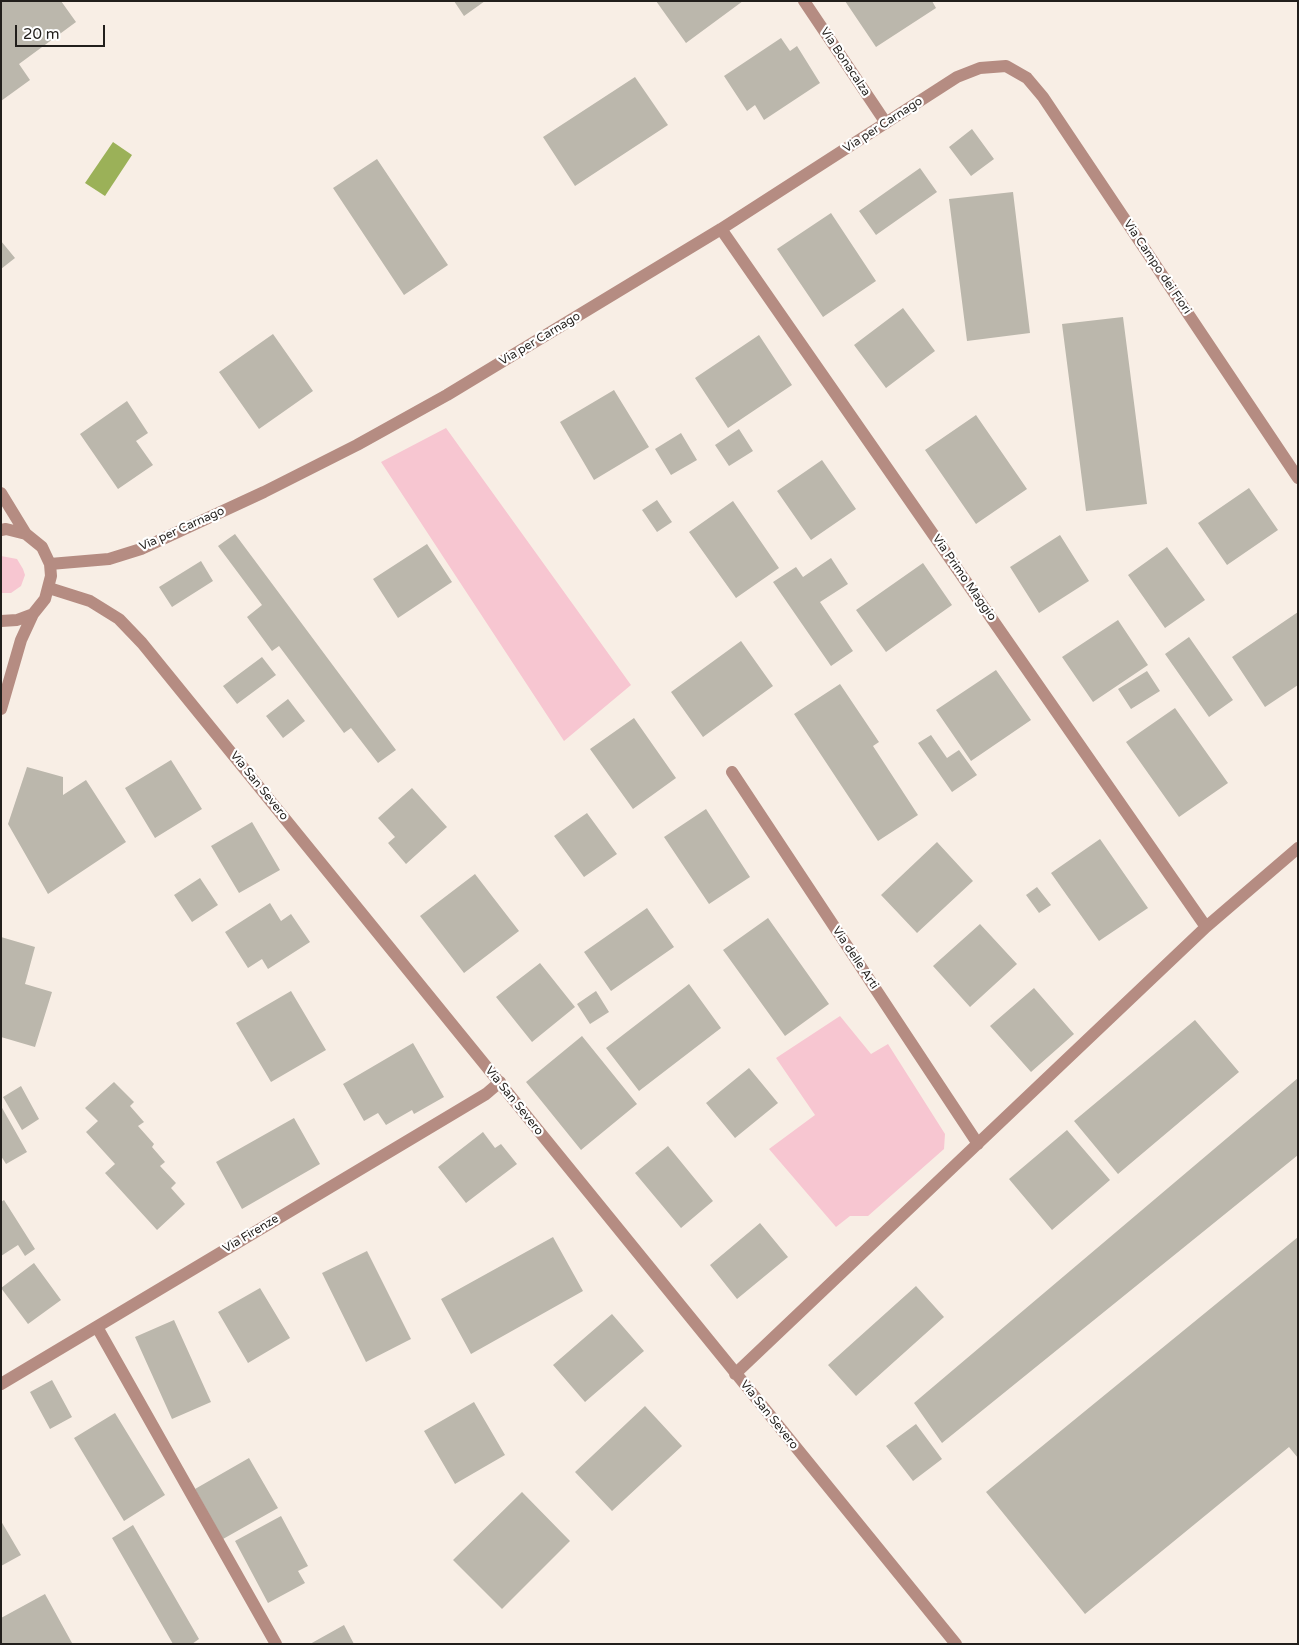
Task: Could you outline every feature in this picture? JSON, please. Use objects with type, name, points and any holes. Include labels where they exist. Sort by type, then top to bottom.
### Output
[{"type":"street","name":"Via Bonacalza","points":[[804,1],[886,123]]},
{"type":"street","name":"Via per Carnago","points":[[50,564],[109,559],[141,549],[264,492],[447,395],[721,229],[957,77],[980,68],[1006,66]]},
{"type":"street","name":"Via Campo dei Fiori","points":[[1006,66],[1027,78],[1043,97],[1298,478]]},
{"type":"street","name":"Via Primo Maggio","points":[[721,229],[1206,927]]},
{"type":"street","points":[[1,493],[26,534],[42,547],[50,564],[49,588],[45,599],[33,614],[21,640],[1,709]]},
{"type":"street","points":[[1,530],[6,529],[26,534]]},
{"type":"street","name":"Via San Severo","points":[[49,588],[90,601],[119,619],[142,643],[956,1644]]},
{"type":"street","points":[[1,621],[17,620],[33,614]]},
{"type":"street","name":"Via delle Arti","points":[[732,772],[978,1144]]},
{"type":"street","points":[[736,1374],[1206,927],[1298,848]]},
{"type":"street","name":"Via Firenze","points":[[1,1384],[486,1094],[500,1082]]},
{"type":"street","points":[[97,1327],[276,1644]]},
{"type":"shaded area","points":[[113,142],[132,155],[105,196],[85,183]]},
{"type":"shaded area","points":[[446,428],[631,685],[564,741],[381,462]]},
{"type":"shaded area","points":[[1,556],[17,559],[25,575],[21,586],[11,593],[1,593]]},
{"type":"shaded area","points":[[840,1016],[871,1054],[888,1044],[945,1134],[944,1149],[868,1216],[850,1216],[836,1227],[769,1149],[815,1115],[776,1058]]},
{"type":"building","points":[[1,1],[61,1],[76,22],[19,64],[30,80],[1,101]]},
{"type":"building","points":[[454,1],[485,1],[464,16]]},
{"type":"building","points":[[656,1],[743,1],[686,43]]},
{"type":"building","points":[[845,1],[932,1],[936,8],[876,47]]},
{"type":"building","points":[[781,38],[790,51],[797,46],[820,83],[764,120],[755,105],[747,111],[724,76]]},
{"type":"building","points":[[635,77],[668,125],[575,186],[543,137]]},
{"type":"building","points":[[972,129],[994,159],[971,176],[949,147]]},
{"type":"building","points":[[377,159],[448,265],[404,295],[333,188]]},
{"type":"building","points":[[920,168],[937,192],[876,235],[859,211]]},
{"type":"building","points":[[1013,192],[1030,333],[967,341],[949,199]]},
{"type":"building","points":[[831,213],[876,281],[823,317],[777,249]]},
{"type":"building","points":[[1,241],[15,258],[1,269]]},
{"type":"building","points":[[903,308],[935,351],[886,388],[854,345]]},
{"type":"building","points":[[1123,317],[1147,504],[1086,511],[1062,324]]},
{"type":"building","points":[[273,334],[313,391],[259,429],[219,372]]},
{"type":"building","points":[[759,335],[792,385],[728,428],[695,378]]},
{"type":"building","points":[[614,390],[649,447],[594,480],[560,422]]},
{"type":"building","points":[[127,401],[148,433],[136,441],[153,465],[118,489],[80,434]]},
{"type":"building","points":[[976,415],[1027,489],[976,524],[925,450]]},
{"type":"building","points":[[739,429],[753,451],[729,466],[715,445]]},
{"type":"building","points":[[681,433],[697,460],[671,475],[655,449]]},
{"type":"building","points":[[822,460],[856,509],[811,540],[777,491]]},
{"type":"building","points":[[1249,488],[1278,530],[1227,565],[1198,523]]},
{"type":"building","points":[[657,500],[672,522],[657,532],[642,510]]},
{"type":"building","points":[[733,501],[779,568],[736,598],[689,532]]},
{"type":"building","points":[[235,534],[396,750],[378,763],[351,728],[344,733],[279,646],[272,651],[247,617],[262,605],[218,546]]},
{"type":"building","points":[[1060,535],[1089,581],[1039,613],[1010,567]]},
{"type":"building","points":[[427,544],[452,582],[398,618],[373,579]]},
{"type":"building","points":[[1167,547],[1205,600],[1165,628],[1128,575]]},
{"type":"building","points":[[831,558],[848,584],[820,602],[853,651],[831,666],[773,582],[796,567],[803,577]]},
{"type":"building","points":[[201,561],[213,581],[172,607],[159,587]]},
{"type":"building","points":[[923,563],[952,605],[886,652],[856,610]]},
{"type":"building","points":[[1298,612],[1298,685],[1265,707],[1232,657]]},
{"type":"building","points":[[1118,620],[1148,665],[1093,702],[1062,657]]},
{"type":"building","points":[[1189,637],[1233,700],[1209,717],[1165,654]]},
{"type":"building","points":[[741,641],[773,686],[703,737],[671,692]]},
{"type":"building","points":[[262,657],[276,675],[237,704],[223,686]]},
{"type":"building","points":[[996,670],[1031,720],[971,761],[936,710]]},
{"type":"building","points":[[1147,671],[1160,691],[1131,709],[1118,689]]},
{"type":"building","points":[[840,684],[879,742],[873,746],[918,815],[878,841],[794,714]]},
{"type":"building","points":[[288,699],[305,721],[283,738],[266,716]]},
{"type":"building","points":[[1175,708],[1228,783],[1179,817],[1126,742]]},
{"type":"building","points":[[634,718],[676,778],[633,809],[590,749]]},
{"type":"building","points":[[931,735],[947,758],[959,750],[977,775],[952,792],[918,743]]},
{"type":"building","points":[[171,760],[202,809],[155,838],[125,788]]},
{"type":"building","points":[[27,767],[63,777],[63,795],[86,780],[126,842],[48,894],[8,824]]},
{"type":"building","points":[[412,788],[447,827],[406,864],[388,843],[395,837],[378,818]]},
{"type":"building","points":[[706,809],[750,877],[709,904],[664,837]]},
{"type":"building","points":[[587,813],[617,854],[584,877],[554,836]]},
{"type":"building","points":[[252,822],[280,870],[239,893],[211,846]]},
{"type":"building","points":[[1100,839],[1148,908],[1099,941],[1051,873]]},
{"type":"building","points":[[937,842],[973,881],[917,933],[881,895]]},
{"type":"building","points":[[475,874],[519,931],[464,973],[420,916]]},
{"type":"building","points":[[200,878],[218,905],[192,922],[174,895]]},
{"type":"building","points":[[1037,887],[1051,905],[1039,913],[1026,895]]},
{"type":"building","points":[[270,903],[281,921],[291,914],[310,942],[268,969],[262,959],[248,968],[225,932]]},
{"type":"building","points":[[647,908],[674,947],[611,991],[584,952]]},
{"type":"building","points":[[768,918],[829,1004],[785,1036],[723,950]]},
{"type":"building","points":[[980,924],[1017,964],[970,1007],[933,966]]},
{"type":"building","points":[[1,937],[35,947],[25,984],[52,992],[35,1047],[1,1037]]},
{"type":"building","points":[[540,963],[575,1007],[532,1042],[496,997]]},
{"type":"building","points":[[689,984],[721,1028],[639,1091],[606,1048]]},
{"type":"building","points":[[1034,988],[1074,1034],[1031,1072],[990,1026]]},
{"type":"building","points":[[291,991],[326,1050],[271,1082],[236,1023]]},
{"type":"building","points":[[596,991],[609,1012],[590,1024],[577,1004]]},
{"type":"building","points":[[1195,1020],[1239,1072],[1118,1174],[1074,1121]]},
{"type":"building","points":[[582,1036],[637,1104],[581,1150],[526,1082]]},
{"type":"building","points":[[413,1043],[444,1097],[414,1114],[412,1110],[386,1125],[378,1113],[364,1121],[343,1084]]},
{"type":"building","points":[[749,1068],[778,1103],[735,1138],[706,1103]]},
{"type":"building","points":[[1298,1078],[1298,1155],[942,1443],[914,1403]]},
{"type":"building","points":[[114,1082],[134,1102],[130,1106],[144,1122],[138,1126],[154,1144],[152,1147],[165,1162],[160,1166],[176,1183],[171,1188],[185,1204],[157,1230],[105,1173],[115,1164],[86,1132],[98,1121],[85,1108]]},
{"type":"building","points":[[21,1086],[39,1119],[22,1130],[3,1097]]},
{"type":"building","points":[[1,1106],[27,1152],[6,1164],[1,1156]]},
{"type":"building","points":[[294,1118],[320,1164],[242,1209],[216,1162]]},
{"type":"building","points":[[1067,1130],[1110,1180],[1052,1230],[1009,1179]]},
{"type":"building","points":[[483,1132],[495,1148],[501,1144],[517,1164],[466,1203],[438,1167]]},
{"type":"building","points":[[668,1146],[713,1201],[681,1228],[635,1173]]},
{"type":"building","points":[[4,1200],[35,1249],[25,1256],[18,1245],[1,1256],[1,1202]]},
{"type":"building","points":[[760,1223],[788,1257],[737,1299],[710,1265]]},
{"type":"building","points":[[553,1237],[583,1291],[471,1354],[441,1299]]},
{"type":"building","points":[[1298,1237],[1298,1458],[1289,1447],[1085,1614],[986,1492]]},
{"type":"building","points":[[367,1251],[411,1339],[366,1362],[322,1273]]},
{"type":"building","points":[[34,1263],[61,1300],[28,1324],[1,1288]]},
{"type":"building","points":[[916,1286],[944,1317],[856,1396],[828,1365]]},
{"type":"building","points":[[260,1288],[290,1338],[248,1363],[218,1312]]},
{"type":"building","points":[[612,1314],[644,1351],[585,1402],[553,1365]]},
{"type":"building","points":[[174,1320],[211,1402],[172,1419],[135,1337]]},
{"type":"building","points":[[52,1380],[72,1417],[50,1429],[30,1392]]},
{"type":"building","points":[[474,1402],[505,1455],[455,1484],[424,1431]]},
{"type":"building","points":[[645,1406],[682,1446],[612,1511],[575,1472]]},
{"type":"building","points":[[115,1413],[165,1495],[124,1521],[74,1438]]},
{"type":"building","points":[[916,1424],[942,1459],[913,1481],[886,1446]]},
{"type":"building","points":[[249,1458],[278,1508],[223,1539],[195,1489]]},
{"type":"building","points":[[522,1492],[570,1541],[502,1609],[453,1560]]},
{"type":"building","points":[[281,1516],[308,1566],[298,1571],[305,1583],[268,1603],[235,1541]]},
{"type":"building","points":[[1,1521],[21,1555],[1,1566]]},
{"type":"building","points":[[133,1525],[199,1639],[192,1644],[173,1644],[112,1538]]},
{"type":"building","points":[[45,1594],[72,1643],[1,1644],[1,1618]]},
{"type":"building","points":[[344,1625],[354,1644],[310,1644]]}]
